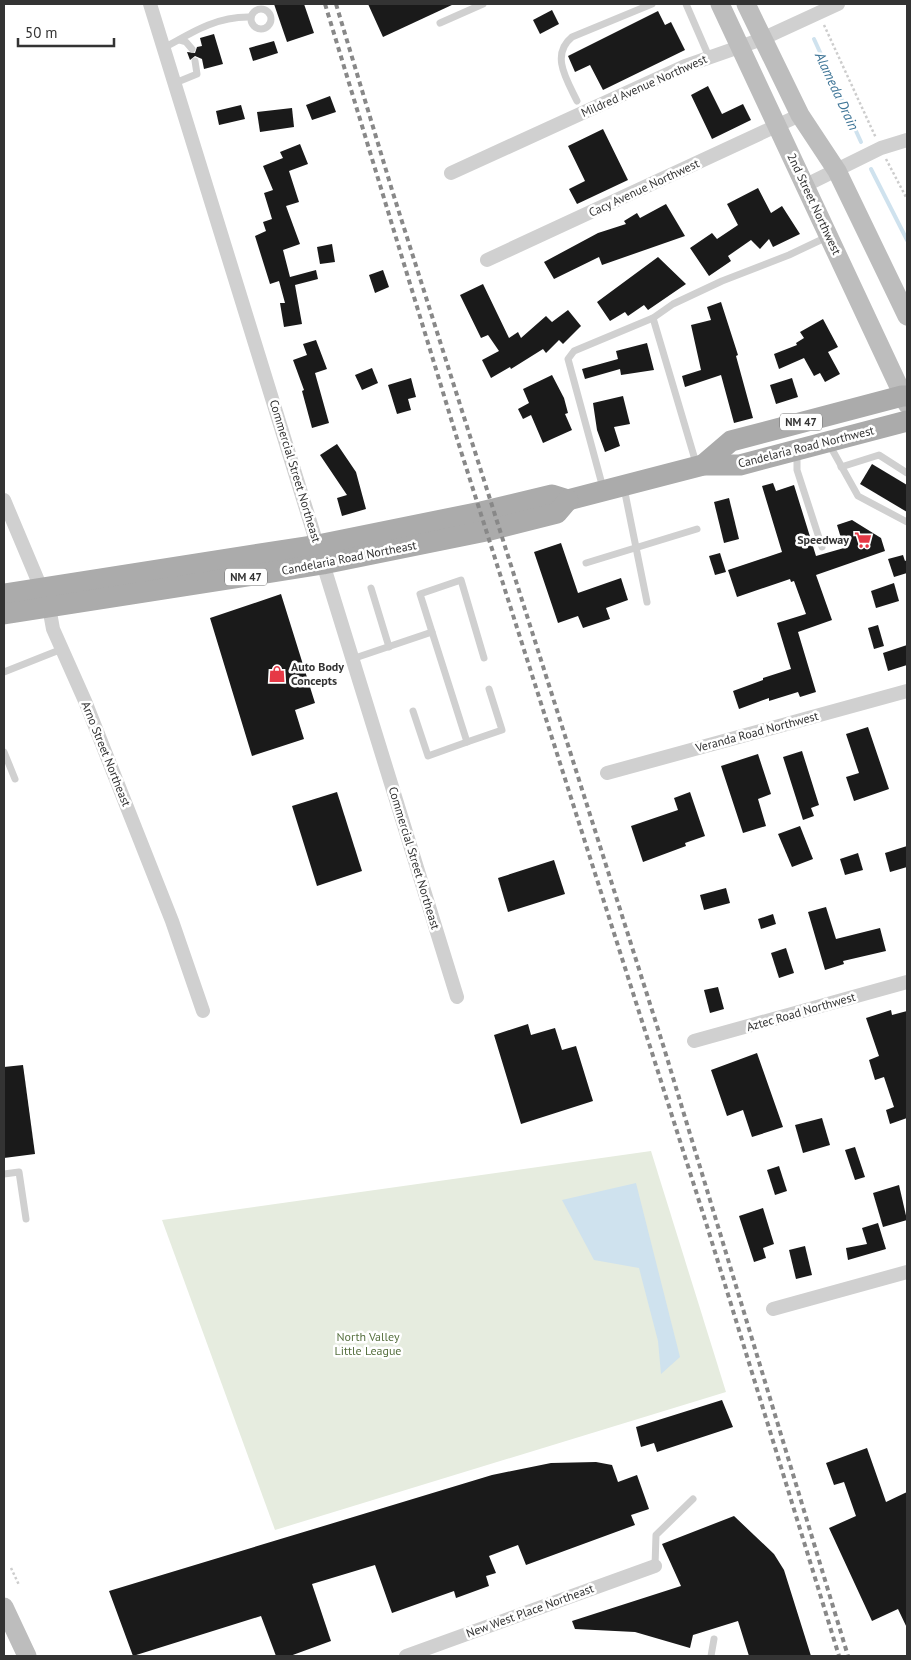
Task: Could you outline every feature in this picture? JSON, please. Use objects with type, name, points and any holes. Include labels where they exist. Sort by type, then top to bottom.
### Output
[{"type":"main road","name":"2nd Street Northwest","points":[[720,4],[905,399]]},
{"type":"main road","points":[[746,4],[800,115],[837,171],[907,316]]},
{"type":"main road","name":"Candelaria Road Northwest","points":[[700,465],[731,441],[905,399]]},
{"type":"main road","name":"Candelaria Road Northwest","points":[[484,521],[557,513],[568,500],[700,465],[740,465],[907,421]]},
{"type":"main road","name":"Candelaria Road Northeast","points":[[4,614],[44,598],[320,554],[484,521]]},
{"type":"main road","name":"Candelaria Road Northeast","points":[[4,594],[44,598]]},
{"type":"main road","points":[[4,1607],[27,1656]]},
{"type":"street","name":"Commercial Street Northeast","points":[[150,4],[457,997]]},
{"type":"street","name":"Mildred Avenue Northwest","points":[[451,173],[686,66],[762,39],[838,4]]},
{"type":"street","name":"Cacy Avenue Northwest","points":[[487,260],[778,127],[800,115]]},
{"type":"street","points":[[806,185],[881,148],[907,140]]},
{"type":"street","name":"Arno Street Northeast","points":[[4,500],[44,598],[53,629],[85,701],[172,921],[203,1011]]},
{"type":"street","name":"Veranda Road Northwest","points":[[607,774],[907,691]]},
{"type":"street","name":"Aztec Road Northwest","points":[[694,1041],[907,982]]},
{"type":"street","points":[[773,1309],[907,1272]]},
{"type":"street","name":"New West Place Northeast","points":[[406,1656],[655,1566]]},
{"type":"lane","points":[[440,23],[483,4]]},
{"type":"lane","points":[[577,101],[562,69],[560,55],[566,42],[572,37],[652,4]]},
{"type":"lane","points":[[686,4],[709,58]]},
{"type":"lane","points":[[164,48],[222,19],[251,17]]},
{"type":"lane","points":[[179,40],[186,42],[192,49]]},
{"type":"lane","points":[[175,83],[197,74],[196,61]]},
{"type":"lane","points":[[603,491],[568,359],[574,351],[653,318],[673,304],[722,281],[789,255],[829,236]]},
{"type":"lane","points":[[653,318],[700,465]]},
{"type":"lane","points":[[828,442],[858,496],[907,522]]},
{"type":"lane","points":[[796,450],[797,470],[822,547]]},
{"type":"lane","points":[[841,467],[879,455],[907,473]]},
{"type":"lane","points":[[624,485],[647,602]]},
{"type":"lane","points":[[586,563],[697,529]]},
{"type":"lane","points":[[467,742],[420,594],[461,580],[484,658]]},
{"type":"lane","points":[[371,588],[389,647]]},
{"type":"lane","points":[[352,659],[432,632]]},
{"type":"lane","points":[[4,672],[62,649]]},
{"type":"lane","points":[[413,711],[428,756],[502,730],[489,689]]},
{"type":"lane","points":[[4,752],[15,779]]},
{"type":"lane","points":[[4,1174],[19,1172],[26,1219]]},
{"type":"lane","points":[[655,1566],[656,1535],[693,1499]]},
{"type":"lane","points":[[711,1656],[714,1639]]},
{"type":"path","points":[[824,24],[876,138]]},
{"type":"path","points":[[887,160],[907,200]]},
{"type":"path","points":[[12,1568],[19,1584]]},
{"type":"green space","name":"North Valley Little League","points":[[651,1151],[726,1392],[275,1530],[162,1220]]},
{"type":"water","points":[[636,1183],[680,1357],[661,1374],[658,1341],[639,1268],[594,1260],[562,1200]]},
{"type":"building","points":[[274,4],[304,4],[314,33],[287,42]]},
{"type":"building","points":[[368,4],[454,4],[383,37]]},
{"type":"building","points":[[552,10],[559,24],[540,34],[533,20]]},
{"type":"building","points":[[658,11],[665,25],[671,22],[685,50],[603,90],[590,65],[575,72],[568,56]]},
{"type":"building","points":[[214,34],[223,64],[204,69],[202,59],[195,56],[190,60],[187,52],[195,53],[197,47],[202,46],[200,38]]},
{"type":"building","points":[[274,41],[278,53],[253,61],[249,48]]},
{"type":"building","points":[[708,86],[722,114],[743,104],[751,120],[712,139],[691,95]]},
{"type":"building","points":[[330,96],[336,112],[312,120],[306,105]]},
{"type":"building","points":[[241,105],[245,119],[219,125],[216,111]]},
{"type":"building","points":[[292,108],[294,127],[260,132],[257,112]]},
{"type":"building","points":[[603,129],[628,180],[577,204],[569,189],[585,181],[568,146]]},
{"type":"building","points":[[300,144],[308,164],[289,171],[299,202],[286,206],[300,244],[283,250],[290,277],[316,270],[318,279],[295,285],[302,324],[284,327],[280,303],[285,303],[279,281],[270,284],[255,236],[266,231],[263,222],[272,219],[264,193],[273,190],[263,166],[283,158],[280,152]]},
{"type":"building","points":[[758,188],[771,213],[782,206],[800,234],[773,247],[769,239],[760,249],[751,240],[728,256],[731,261],[709,276],[690,248],[712,233],[717,239],[738,225],[727,204]]},
{"type":"building","points":[[666,204],[685,236],[602,265],[599,257],[554,279],[544,262],[598,233],[626,224],[624,221],[637,213],[640,218]]},
{"type":"building","points":[[332,244],[335,262],[320,264],[317,247]]},
{"type":"building","points":[[658,257],[686,284],[648,310],[644,305],[628,316],[625,312],[610,321],[597,302]]},
{"type":"building","points":[[383,270],[389,287],[375,293],[369,275]]},
{"type":"building","points":[[483,284],[509,338],[518,332],[521,338],[546,316],[552,322],[568,310],[581,326],[563,344],[559,340],[546,353],[543,349],[511,369],[510,367],[491,378],[482,360],[499,351],[488,335],[481,338],[460,295]]},
{"type":"building","points":[[721,302],[738,355],[736,356],[753,418],[734,423],[721,375],[685,387],[682,376],[701,370],[691,325],[711,320],[707,307]]},
{"type":"building","points":[[823,319],[838,347],[828,352],[840,374],[825,382],[820,373],[814,376],[804,358],[779,369],[774,354],[797,345],[796,343],[804,338],[800,332]]},
{"type":"building","points":[[316,340],[327,369],[315,373],[329,423],[312,428],[302,391],[304,390],[293,360],[307,355],[303,344]]},
{"type":"building","points":[[647,343],[654,370],[621,375],[620,369],[585,379],[582,369],[618,359],[616,351]]},
{"type":"building","points":[[372,368],[378,383],[362,390],[355,375]]},
{"type":"building","points":[[552,375],[564,398],[568,413],[565,414],[572,430],[543,443],[531,415],[523,419],[518,409],[529,403],[523,389]]},
{"type":"building","points":[[411,378],[416,397],[408,399],[411,410],[397,414],[388,385]]},
{"type":"building","points":[[792,378],[798,397],[776,404],[770,385]]},
{"type":"building","points":[[623,396],[630,424],[614,427],[620,446],[605,452],[597,430],[593,403]]},
{"type":"building","points":[[337,444],[356,472],[366,509],[342,516],[337,498],[347,495],[320,455]]},
{"type":"building","points":[[872,464],[907,485],[907,512],[860,484]]},
{"type":"building","points":[[773,483],[776,491],[794,485],[816,556],[844,548],[837,525],[852,520],[881,538],[885,551],[816,575],[832,620],[798,632],[816,692],[800,697],[798,692],[769,701],[769,698],[739,709],[733,691],[763,680],[763,678],[791,669],[777,623],[806,614],[794,581],[791,582],[790,579],[737,597],[728,570],[782,552],[762,486]]},
{"type":"building","points":[[729,498],[739,539],[724,543],[714,502]]},
{"type":"building","points":[[561,543],[578,593],[621,578],[628,600],[606,608],[610,619],[583,628],[578,616],[558,623],[534,552]]},
{"type":"building","points":[[720,553],[726,572],[715,575],[709,556]]},
{"type":"building","points":[[903,555],[905,561],[907,560],[907,573],[894,577],[888,559]]},
{"type":"building","points":[[894,583],[899,601],[876,608],[871,591]]},
{"type":"building","points":[[281,594],[315,703],[295,710],[304,739],[252,756],[210,618]]},
{"type":"building","points":[[878,625],[884,646],[874,649],[868,628]]},
{"type":"building","points":[[907,645],[907,665],[888,671],[883,653]]},
{"type":"building","points":[[868,727],[889,789],[854,801],[846,777],[859,773],[846,734]]},
{"type":"building","points":[[802,751],[819,805],[811,808],[814,816],[803,820],[783,757]]},
{"type":"building","points":[[758,754],[771,794],[758,799],[766,826],[743,833],[721,766]]},
{"type":"building","points":[[337,792],[362,871],[317,886],[292,806]]},
{"type":"building","points":[[690,792],[705,836],[685,843],[686,846],[643,862],[631,826],[678,810],[674,798]]},
{"type":"building","points":[[800,826],[813,859],[792,867],[778,834]]},
{"type":"building","points":[[907,846],[907,867],[890,872],[885,853]]},
{"type":"building","points":[[858,853],[863,870],[845,875],[840,859]]},
{"type":"building","points":[[554,860],[565,894],[508,912],[498,878]]},
{"type":"building","points":[[726,888],[730,903],[704,910],[700,895]]},
{"type":"building","points":[[826,907],[836,939],[880,928],[886,951],[843,961],[844,964],[825,970],[808,912]]},
{"type":"building","points":[[773,914],[776,924],[761,929],[758,919]]},
{"type":"building","points":[[786,948],[794,973],[779,978],[771,953]]},
{"type":"building","points":[[718,987],[724,1009],[710,1013],[704,990]]},
{"type":"building","points":[[891,1010],[892,1015],[907,1011],[907,1118],[890,1124],[886,1110],[894,1107],[884,1077],[875,1080],[869,1060],[879,1056],[866,1018]]},
{"type":"building","points":[[528,1024],[531,1035],[555,1028],[562,1050],[576,1046],[593,1101],[521,1124],[494,1035]]},
{"type":"building","points":[[757,1053],[783,1127],[752,1137],[743,1110],[727,1116],[711,1070]]},
{"type":"building","points":[[23,1065],[35,1154],[4,1158],[4,1067]]},
{"type":"building","points":[[822,1118],[830,1145],[803,1153],[795,1125]]},
{"type":"building","points":[[855,1147],[865,1177],[855,1180],[845,1150]]},
{"type":"building","points":[[779,1166],[787,1191],[775,1195],[767,1170]]},
{"type":"building","points":[[899,1185],[907,1220],[883,1227],[873,1193]]},
{"type":"building","points":[[763,1208],[774,1244],[763,1248],[766,1258],[754,1262],[739,1216]]},
{"type":"building","points":[[878,1223],[886,1249],[848,1260],[846,1248],[867,1244],[862,1228]]},
{"type":"building","points":[[805,1246],[812,1275],[796,1279],[789,1250]]},
{"type":"building","points":[[722,1400],[733,1427],[657,1452],[654,1443],[641,1447],[636,1427]]},
{"type":"building","points":[[867,1448],[886,1502],[907,1492],[907,1628],[898,1609],[872,1621],[829,1528],[856,1516],[844,1482],[834,1485],[826,1463]]},
{"type":"building","points":[[596,1462],[612,1465],[618,1482],[637,1475],[649,1509],[631,1515],[635,1525],[526,1565],[518,1545],[489,1556],[496,1573],[486,1576],[489,1586],[456,1598],[454,1591],[392,1613],[375,1565],[312,1584],[331,1641],[290,1656],[276,1656],[261,1616],[133,1656],[109,1591],[492,1475],[551,1463]]},
{"type":"building","points":[[734,1516],[774,1554],[784,1570],[811,1656],[749,1656],[738,1621],[693,1635],[690,1648],[635,1632],[575,1629],[572,1621],[681,1586],[662,1544]]},
{"type":"waterway","name":"Alameda Drain","points":[[814,39],[861,142]]},
{"type":"waterway","name":"Alameda Drain","points":[[871,169],[907,240]]},
{"type":"railway","points":[[325,4],[459,445],[707,1226],[839,1656]]},
{"type":"railway","points":[[336,4],[392,190],[664,1048],[848,1656]]},
{"type":"place","name":"Speedway","points":[[863,540]]},
{"type":"place","name":"Auto Body Concepts","points":[[277,674]]}]
